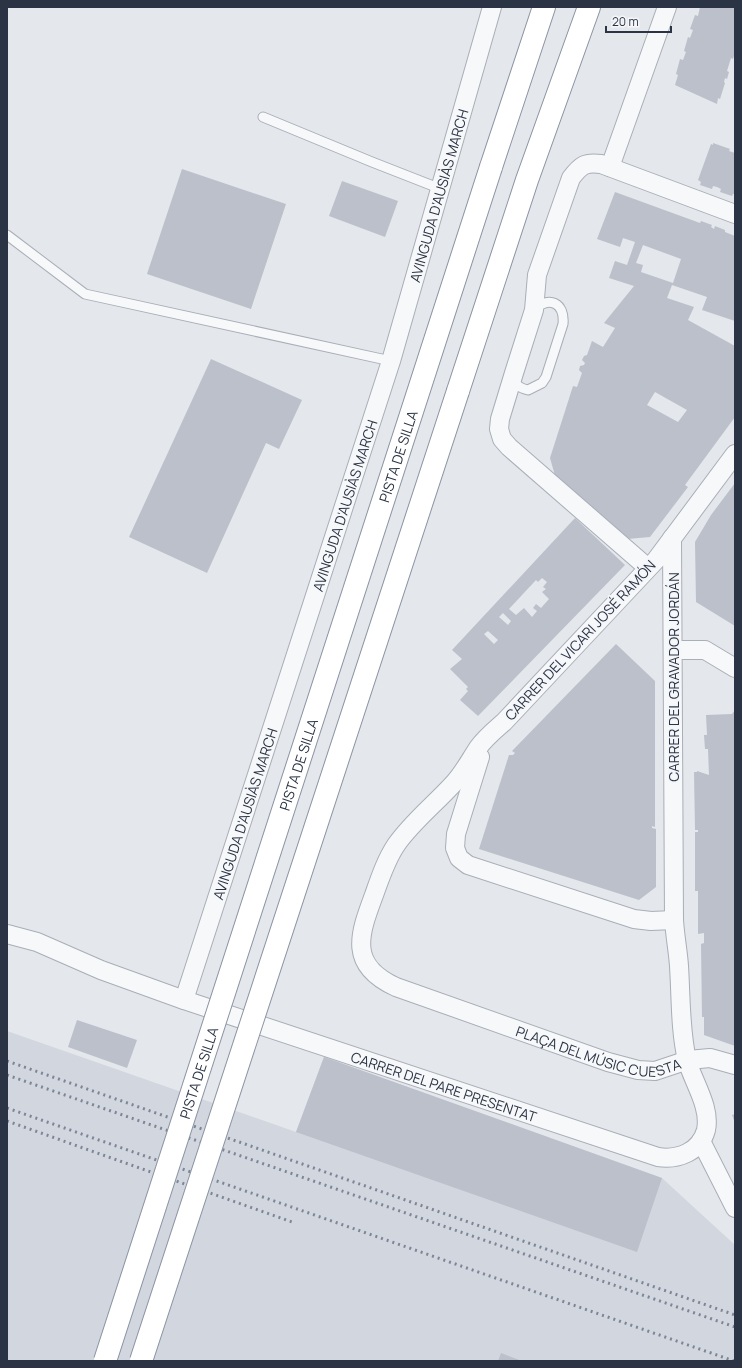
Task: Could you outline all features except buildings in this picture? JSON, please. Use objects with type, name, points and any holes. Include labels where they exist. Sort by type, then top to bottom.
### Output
[{"type":"highway","name":"PISTA DE SILLA","points":[[105,1361],[544,7]]},
{"type":"highway","points":[[141,1361],[527,180],[589,8]]},
{"type":"street","name":"AVINGUDA D'AUSIÀS MARCH","points":[[184,1000],[391,361],[492,7]]},
{"type":"street","points":[[610,167],[667,7]]},
{"type":"street","points":[[648,568],[509,447],[502,438],[499,429],[500,418],[534,310],[537,275],[571,178],[578,169],[584,165],[593,163],[610,167],[735,214]]},
{"type":"street","points":[[672,538],[735,454]]},
{"type":"street","name":"CARRER DEL VICARI JOSÉ RAMÓN","points":[[361,948],[361,935],[365,920],[383,871],[396,845],[406,832],[465,770],[485,739],[530,694],[648,568],[672,538]]},
{"type":"street","name":"CARRER DEL GRAVADOR JORDÁN","points":[[672,538],[674,920]]},
{"type":"street","points":[[673,650],[705,650],[735,668]]},
{"type":"street","name":"CARRER DEL VICARI JOSÉ RAMÓN","points":[[485,739],[456,834],[455,848],[459,858],[468,865],[634,919],[651,921],[674,920]]},
{"type":"street","name":"PLAÇA DEL MÚSIC CUESTA","points":[[361,948],[372,972],[383,981],[396,987],[608,1062],[638,1070],[655,1071],[688,1060],[682,1025],[679,964],[674,920]]},
{"type":"street","name":"CARRER DEL PARE PRESENTAT","points":[[7,934],[37,942],[101,970],[184,1000],[658,1157],[668,1158],[686,1154],[695,1148],[701,1141]]},
{"type":"street","points":[[735,1065],[710,1058],[688,1060],[706,1109],[706,1126],[701,1141],[735,1208]]},
{"type":"lane","points":[[263,117],[440,189]]},
{"type":"lane","points":[[7,235],[85,294],[391,361]]},
{"type":"lane","points":[[514,373],[515,383],[520,388],[528,390],[542,383],[546,377],[564,324],[564,316],[560,307],[553,302],[540,304],[534,310]]},
{"type":"shaded area","points":[[7,1031],[296,1132],[324,1057],[662,1178],[735,1245],[735,1361],[7,1361]]},
{"type":"railway","points":[[7,1061],[735,1315]]},
{"type":"railway","points":[[7,1075],[735,1327]]},
{"type":"railway","points":[[7,1108],[734,1361]]},
{"type":"railway","points":[[7,1121],[292,1222]]}]
